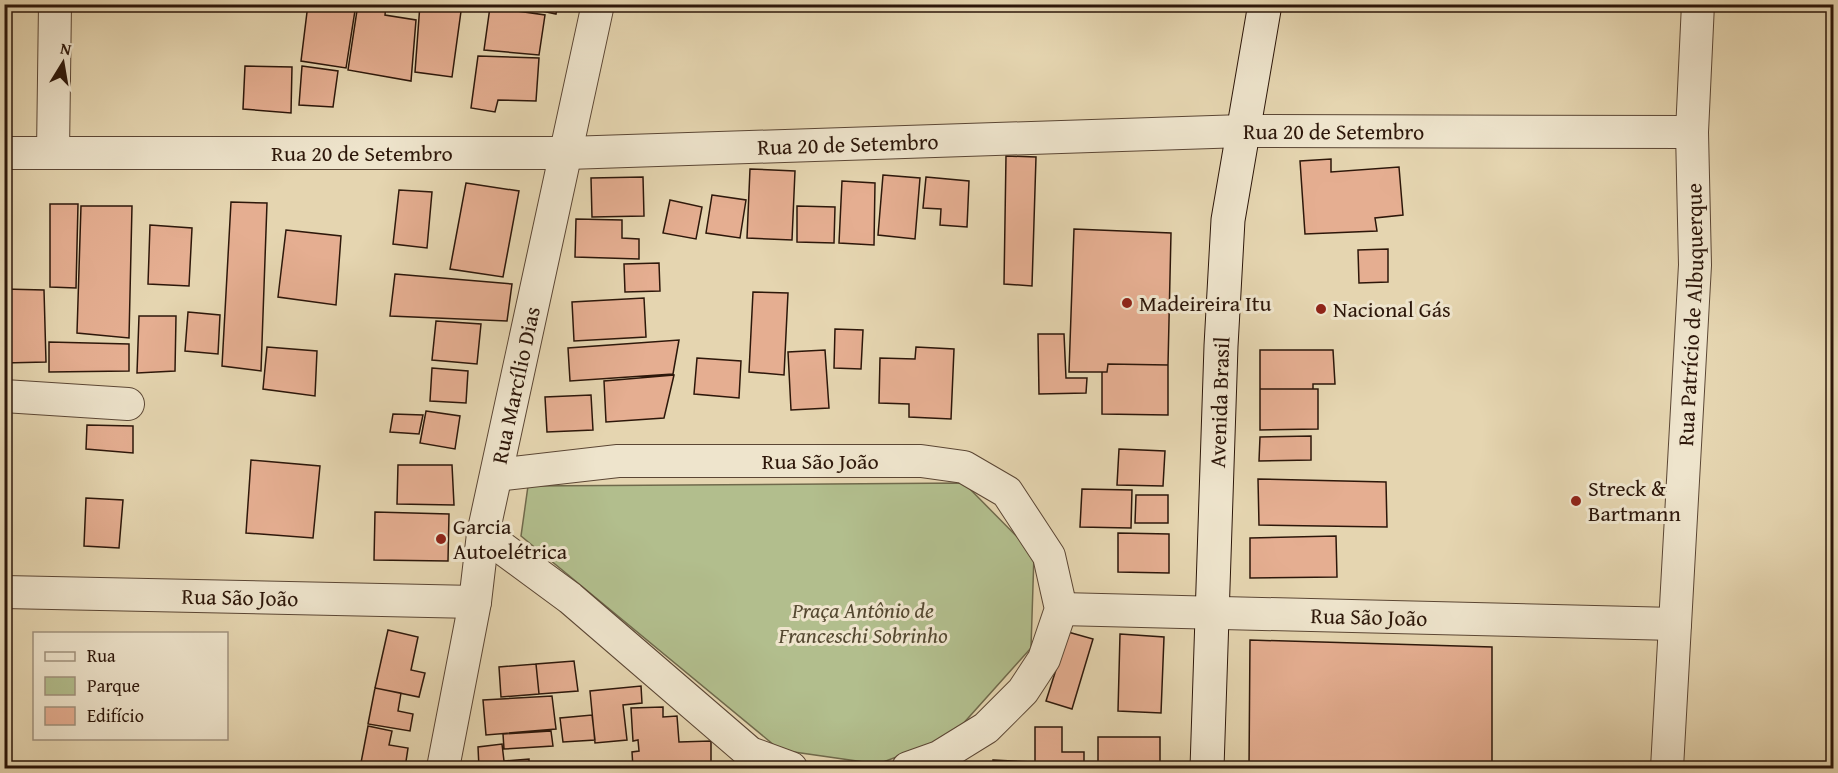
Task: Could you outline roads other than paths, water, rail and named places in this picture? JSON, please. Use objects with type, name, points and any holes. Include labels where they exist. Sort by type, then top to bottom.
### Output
[{"type":"main road","name":"Avenida Brasil","points":[[1207,768],[1227,220],[1265,4]]},
{"type":"street","points":[[54,152],[55,4]]},
{"type":"street","name":"Rua Marcílio Dias","points":[[443,768],[475,602],[483,534],[598,4]]},
{"type":"street","name":"Rua Patrício de Albuquerque","points":[[1667,768],[1695,265],[1692,132],[1698,4]]},
{"type":"street","name":"Rua 20 de Setembro","points":[[4,153],[567,153],[1243,131],[1692,132]]},
{"type":"street","points":[[4,396],[128,404]]},
{"type":"street","name":"Rua São João","points":[[497,475],[618,461],[921,461],[964,467],[1007,492],[1049,556],[1061,609],[1675,624]]},
{"type":"street","points":[[483,534],[570,598],[750,753],[791,768]]},
{"type":"street","name":"Rua São João","points":[[4,592],[475,602]]},
{"type":"street","points":[[908,768],[939,757],[986,728],[1023,691],[1044,659],[1061,609]]},
{"type":"place","name":"Madeireira Itu","points":[[1127,303]]},
{"type":"place","name":"Nacional Gás","points":[[1321,309]]},
{"type":"place","name":"Streck & Bartmann","points":[[1576,501]]},
{"type":"place","name":"Garcia Autoelétrica","points":[[441,539]]},
{"type":"park label","name":"Praça Antônio de Franceschi Sobrinho","points":[[863,622]]}]
